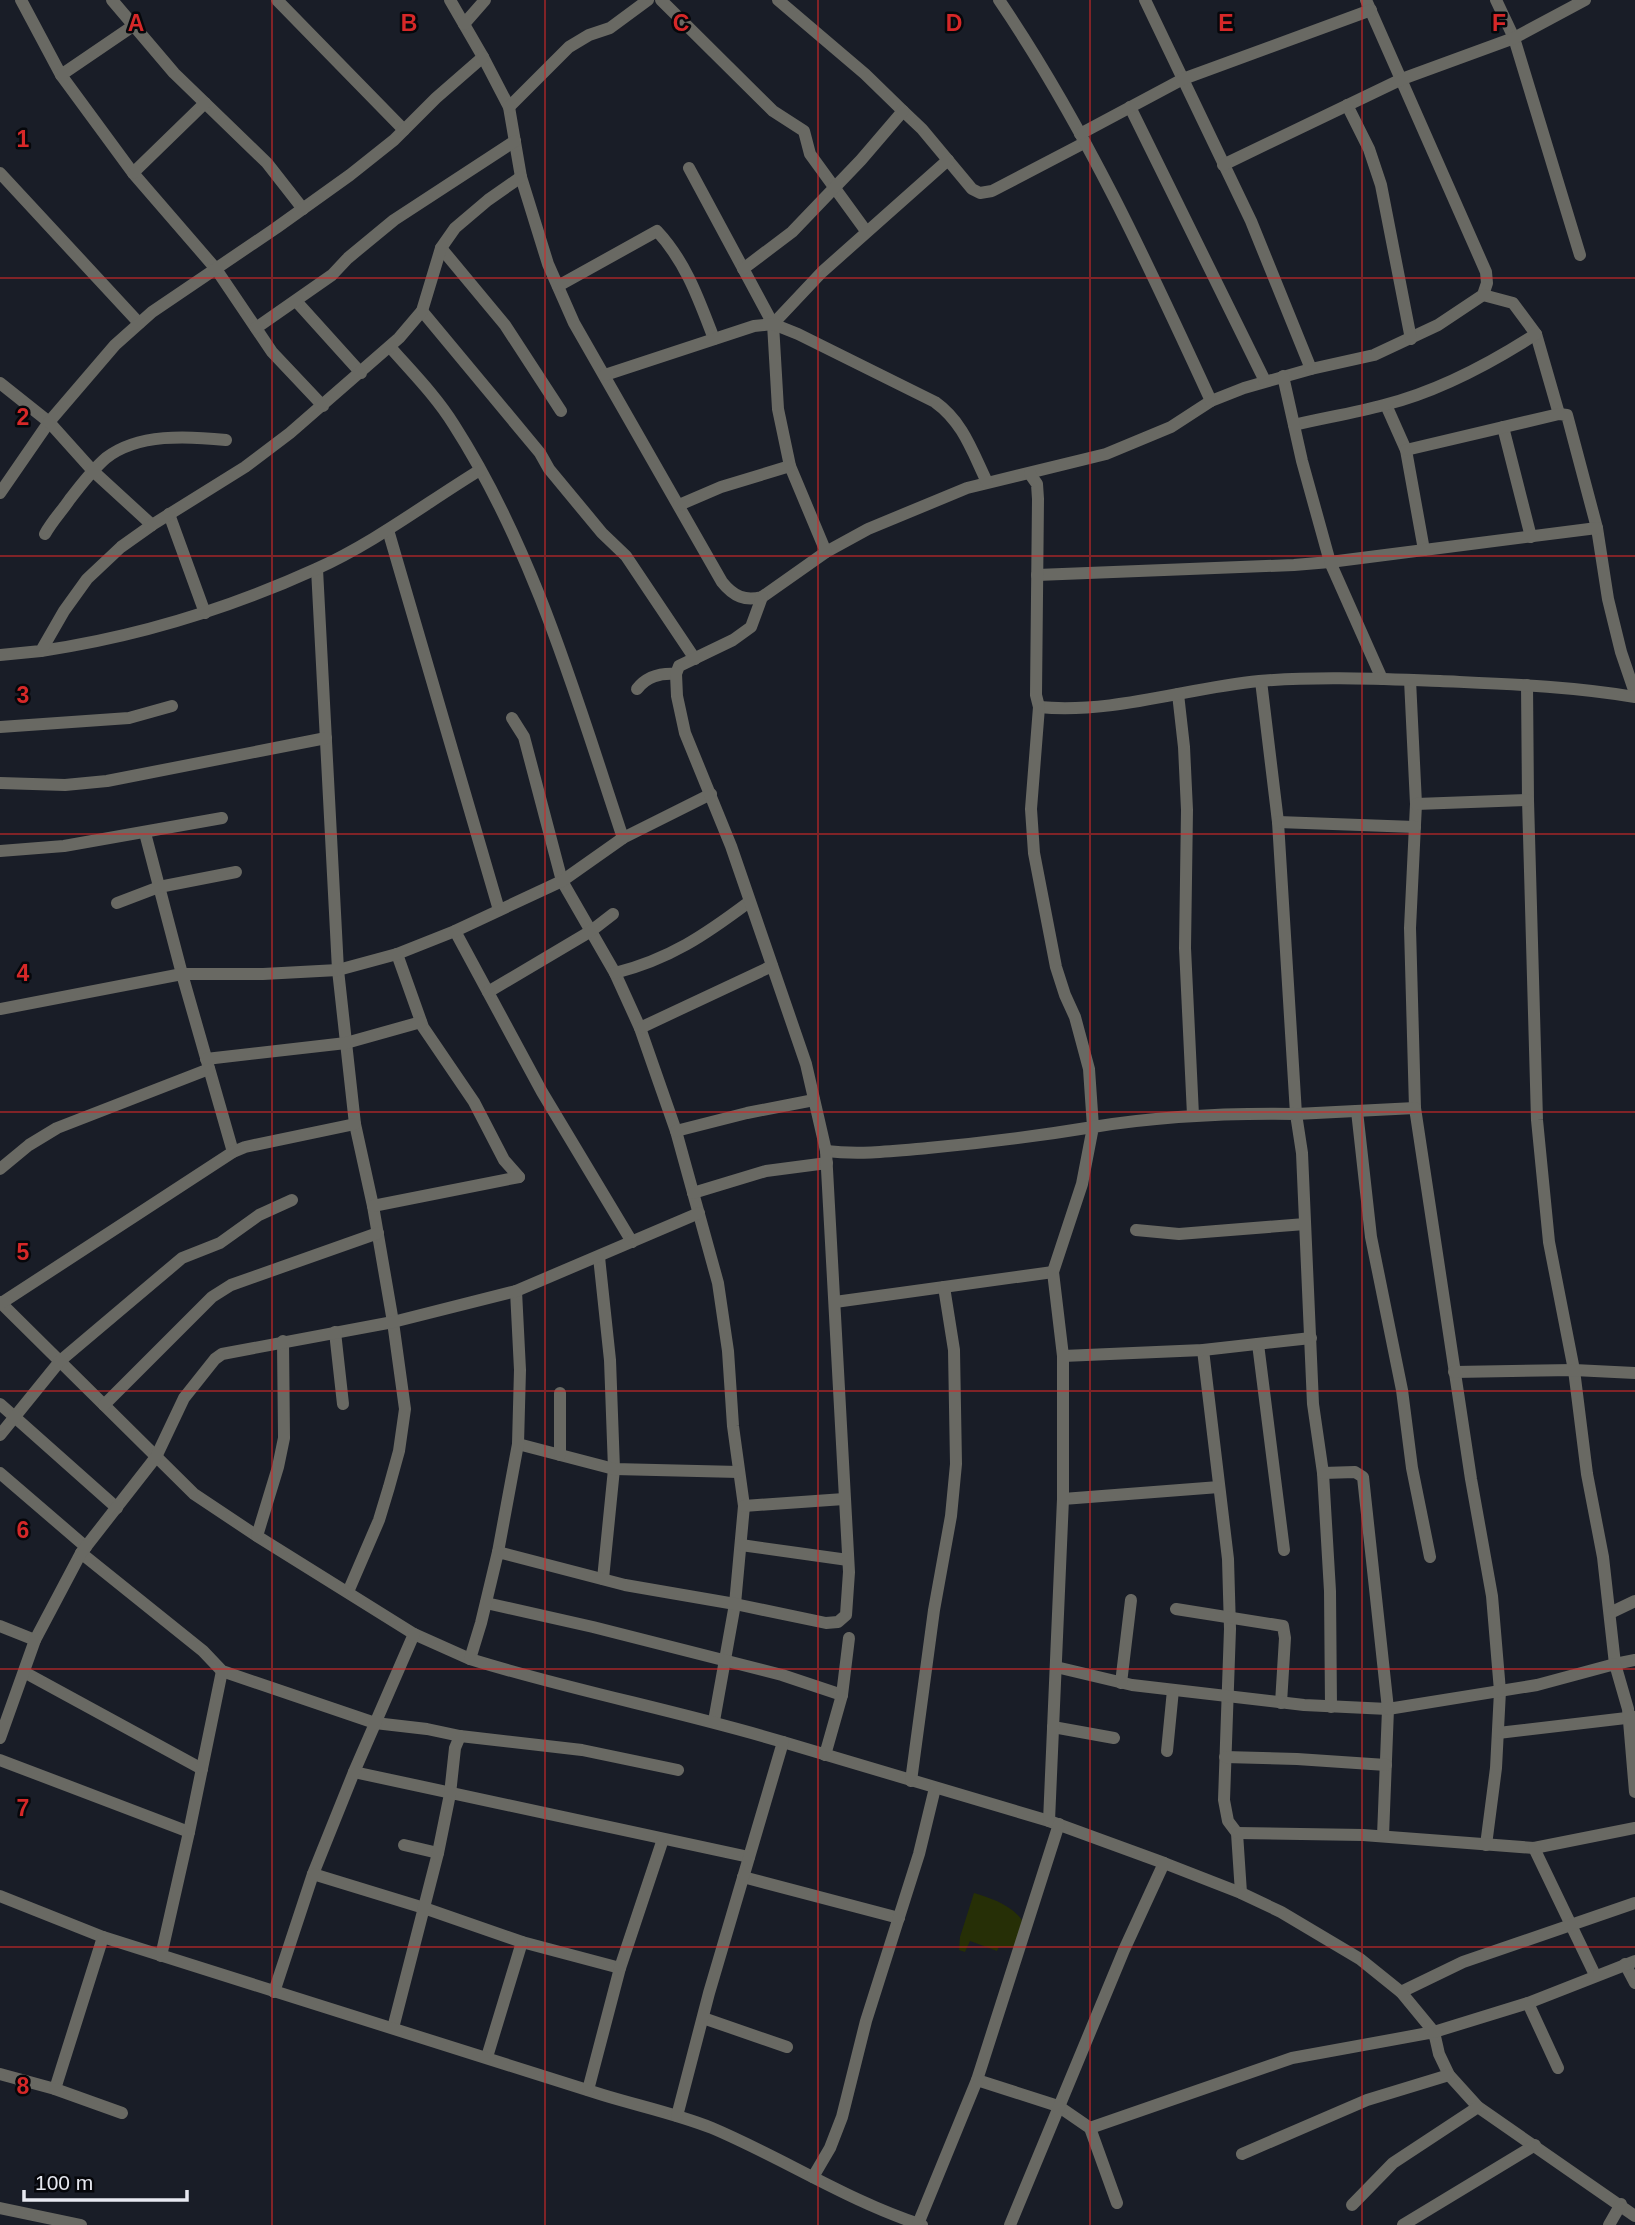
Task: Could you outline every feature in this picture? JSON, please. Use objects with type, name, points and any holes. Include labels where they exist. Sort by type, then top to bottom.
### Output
[{"type":"street","points":[[21,0],[61,75],[133,173],[216,269],[272,352],[323,406]]},
{"type":"street","points":[[112,0],[174,73],[267,163],[303,209]]},
{"type":"street","points":[[277,0],[404,130]]},
{"type":"street","points":[[450,0],[509,107],[521,177],[548,264],[574,323],[729,590],[742,598],[750,600],[762,597],[826,552],[868,529],[987,482],[1106,454],[1171,427],[1211,401],[1283,376],[1374,355],[1411,339],[1483,295],[1488,283],[1486,272],[1368,5],[1183,79],[1130,107],[992,191],[980,193],[972,189],[903,111],[865,74],[778,0]]},
{"type":"street","points":[[464,24],[485,0]]},
{"type":"street","points":[[509,107],[569,47],[589,35],[610,28],[648,0]]},
{"type":"street","points":[[661,0],[773,111],[804,131],[810,154],[866,231]]},
{"type":"street","points":[[999,0],[1026,39],[1082,138],[1154,277],[1211,401]]},
{"type":"street","points":[[1145,0],[1251,221],[1311,369]]},
{"type":"street","points":[[1496,0],[1514,38],[1580,255]]},
{"type":"street","points":[[1223,164],[1402,79],[1514,38],[1585,0]]},
{"type":"street","points":[[61,75],[133,26]]},
{"type":"street","points":[[0,493],[49,422],[115,345],[139,323],[303,209],[394,141],[483,57]]},
{"type":"street","points":[[133,173],[205,103]]},
{"type":"street","points":[[1347,105],[1369,149],[1381,185],[1411,339]]},
{"type":"street","points":[[1130,107],[1265,382]]},
{"type":"street","points":[[743,269],[792,232],[861,160],[903,111]]},
{"type":"street","points":[[256,328],[332,275],[394,220],[516,141]]},
{"type":"street","points":[[773,324],[822,272],[948,160]]},
{"type":"street","points":[[689,168],[773,324],[778,409],[790,466],[826,552]]},
{"type":"street","points":[[0,173],[139,323]]},
{"type":"street","points":[[40,651],[87,579],[121,547],[245,467],[323,406],[390,346],[422,311],[441,248],[454,228],[521,177]]},
{"type":"street","points":[[558,285],[657,231],[674,250],[690,277],[714,339]]},
{"type":"street","points":[[441,248],[505,325],[561,411]]},
{"type":"street","points":[[1483,295],[1513,303],[1536,334],[1559,414]]},
{"type":"street","points":[[296,301],[361,373]]},
{"type":"street","points":[[422,311],[540,453],[549,469],[602,533],[626,556],[695,659]]},
{"type":"street","points":[[605,375],[754,326],[773,324],[799,334],[910,389],[950,413],[959,424],[987,482]]},
{"type":"street","points":[[1294,425],[1387,405],[1453,380],[1503,355],[1536,334]]},
{"type":"street","points":[[390,346],[453,424],[480,470],[534,579],[623,838]]},
{"type":"street","points":[[1283,376],[1331,562],[1382,679]]},
{"type":"street","points":[[0,383],[49,422],[93,471],[152,525]]},
{"type":"street","points":[[1387,405],[1406,450],[1423,550]]},
{"type":"street","points":[[1039,707],[1087,708],[1261,681],[1346,677],[1527,685],[1635,695],[1608,599],[1597,528],[1567,415],[1559,414],[1406,450]]},
{"type":"street","points":[[1503,427],[1531,537]]},
{"type":"street","points":[[46,534],[52,522],[107,457],[133,445],[162,439],[195,437],[226,440]]},
{"type":"street","points":[[679,505],[721,486],[790,466]]},
{"type":"street","points":[[0,655],[88,644],[166,626],[205,613],[317,569],[387,530],[480,470]]},
{"type":"street","points":[[0,1896],[103,1937],[161,1956],[712,2128],[864,2202],[920,2224],[977,2080],[1054,1823],[1054,1727],[1063,1499],[1063,1356],[1053,1272],[1082,1184],[1093,1127],[1089,1069],[1075,1017],[1056,967],[1034,853],[1031,809],[1039,707],[1036,695],[1038,499],[1037,484],[1030,474]]},
{"type":"street","points":[[169,514],[205,613]]},
{"type":"street","points":[[1037,575],[1331,562],[1597,528]]},
{"type":"street","points":[[387,530],[499,910]]},
{"type":"street","points":[[317,569],[338,970],[355,1124],[378,1233],[405,1409],[399,1451],[379,1520],[348,1592]]},
{"type":"street","points":[[498,1552],[603,1579],[826,1623],[838,1622],[846,1615],[848,1560],[827,1157],[806,1064],[711,794],[685,733],[677,696],[676,674],[679,666],[733,640],[751,626],[762,597]]},
{"type":"street","points":[[637,690],[643,682],[661,673],[676,674]]},
{"type":"street","points":[[1410,680],[1416,804],[1410,928],[1415,1108],[1454,1372],[1492,1596],[1500,1691],[1496,1768],[1486,1845]]},
{"type":"street","points":[[1261,681],[1278,822],[1296,1114],[1302,1153],[1313,1404],[1323,1473],[1330,1591],[1331,1707]]},
{"type":"street","points":[[1527,685],[1537,1120],[1549,1242],[1574,1370],[1587,1474],[1603,1558],[1615,1664],[1632,1717],[1635,1792]]},
{"type":"street","points":[[1178,694],[1187,810],[1185,948],[1193,1115]]},
{"type":"street","points":[[0,727],[129,718],[172,706]]},
{"type":"street","points":[[512,718],[524,737],[562,881],[615,973],[640,1028],[676,1131],[718,1283],[744,1506],[735,1604],[714,1721]]},
{"type":"street","points":[[0,783],[65,785],[107,781],[326,738]]},
{"type":"street","points":[[0,1009],[181,974],[338,970],[397,954],[455,932],[562,881],[623,838],[711,794]]},
{"type":"street","points":[[1416,804],[1528,800]]},
{"type":"street","points":[[0,851],[64,846],[222,818]]},
{"type":"street","points":[[1278,822],[1415,827]]},
{"type":"street","points":[[145,833],[181,974],[233,1152]]},
{"type":"street","points":[[117,903],[159,887],[236,872]]},
{"type":"street","points":[[615,973],[674,954],[706,935],[749,902]]},
{"type":"street","points":[[488,992],[591,931],[613,914]]},
{"type":"street","points":[[455,932],[542,1092],[632,1242]]},
{"type":"street","points":[[373,1206],[519,1177],[504,1160],[474,1102],[421,1022],[397,954]]},
{"type":"street","points":[[640,1028],[772,966]]},
{"type":"street","points":[[0,1169],[29,1144],[57,1128],[208,1064],[346,1043],[421,1022]]},
{"type":"street","points":[[676,1131],[747,1112],[814,1100]]},
{"type":"street","points":[[693,1193],[766,1171],[842,1153],[998,1142],[1146,1119],[1193,1115],[1296,1114],[1415,1108]]},
{"type":"street","points":[[1357,1111],[1371,1237],[1402,1390],[1412,1468],[1430,1557]]},
{"type":"street","points":[[355,1124],[233,1152],[0,1303],[194,1494],[414,1634],[470,1658],[519,1674],[714,1721],[1054,1823],[1241,1893],[1281,1912],[1360,1959],[1401,1992],[1434,2032],[1439,2054],[1449,2075],[1478,2107],[1635,2216]]},
{"type":"street","points":[[0,1436],[60,1361],[182,1258],[220,1243],[259,1215],[292,1200]]},
{"type":"street","points":[[0,1738],[35,1640],[83,1550],[156,1457],[184,1398],[215,1359],[230,1351],[393,1322],[516,1291],[699,1213]]},
{"type":"street","points":[[1136,1230],[1179,1234],[1305,1224]]},
{"type":"street","points":[[104,1405],[212,1297],[231,1285],[378,1233]]},
{"type":"street","points":[[599,1257],[610,1360],[614,1469],[603,1579]]},
{"type":"street","points":[[835,1302],[1053,1272]]},
{"type":"street","points":[[911,1781],[934,1610],[951,1516],[956,1464],[954,1350],[944,1287]]},
{"type":"street","points":[[470,1658],[498,1552],[518,1444],[520,1370],[516,1291]]},
{"type":"street","points":[[335,1332],[343,1404]]},
{"type":"street","points":[[1063,1356],[1203,1350],[1311,1338]]},
{"type":"street","points":[[257,1536],[284,1438],[284,1342]]},
{"type":"street","points":[[1258,1344],[1284,1550]]},
{"type":"street","points":[[1203,1350],[1228,1559],[1230,1617],[1224,1800],[1228,1821],[1237,1833],[1241,1893]]},
{"type":"street","points":[[1454,1372],[1574,1370],[1635,1373]]},
{"type":"street","points":[[560,1393],[560,1455]]},
{"type":"street","points":[[0,1404],[117,1508]]},
{"type":"street","points":[[518,1444],[614,1469],[739,1472]]},
{"type":"street","points":[[1323,1473],[1355,1472],[1363,1477],[1373,1547],[1388,1709],[1383,1836]]},
{"type":"street","points":[[0,1474],[83,1550],[203,1651],[222,1671],[375,1723],[582,1750],[678,1770]]},
{"type":"street","points":[[1063,1499],[1219,1487]]},
{"type":"street","points":[[744,1506],[844,1499]]},
{"type":"street","points":[[741,1545],[848,1560]]},
{"type":"street","points":[[1121,1683],[1131,1600]]},
{"type":"street","points":[[1610,1613],[1635,1601]]},
{"type":"street","points":[[486,1603],[782,1675],[842,1695]]},
{"type":"street","points":[[1175,1609],[1283,1626],[1285,1639],[1281,1703]]},
{"type":"street","points":[[0,1626],[35,1640]]},
{"type":"street","points":[[274,1992],[313,1874],[414,1634]]},
{"type":"street","points":[[825,1755],[842,1695],[849,1638]]},
{"type":"street","points":[[1056,1667],[1121,1683],[1173,1690],[1281,1703],[1388,1709],[1537,1685],[1635,1660]]},
{"type":"street","points":[[161,1956],[222,1671]]},
{"type":"street","points":[[24,1672],[202,1769]]},
{"type":"street","points":[[1167,1751],[1173,1690]]},
{"type":"street","points":[[1498,1733],[1632,1717]]},
{"type":"street","points":[[1054,1727],[1114,1738]]},
{"type":"street","points":[[393,2028],[438,1853],[450,1794],[455,1748],[460,1736]]},
{"type":"street","points":[[677,2116],[783,1742]]},
{"type":"street","points":[[1225,1757],[1386,1766]]},
{"type":"street","points":[[0,1760],[189,1832]]},
{"type":"street","points":[[354,1772],[749,1857]]},
{"type":"street","points":[[813,2176],[830,2147],[842,2117],[866,2021],[899,1918],[935,1788]]},
{"type":"street","points":[[1237,1833],[1383,1836],[1534,1848],[1635,1828]]},
{"type":"street","points":[[588,2090],[620,1968],[663,1839]]},
{"type":"street","points":[[404,1845],[438,1853]]},
{"type":"street","points":[[1534,1848],[1595,1975]]},
{"type":"street","points":[[1010,2225],[1124,1950],[1164,1863]]},
{"type":"street","points":[[313,1874],[522,1942],[620,1968]]},
{"type":"street","points":[[743,1877],[899,1918]]},
{"type":"street","points":[[1401,1992],[1463,1962],[1635,1903]]},
{"type":"street","points":[[55,2089],[103,1937]]},
{"type":"street","points":[[487,2057],[522,1942]]},
{"type":"street","points":[[1090,2128],[1275,2063],[1434,2032],[1528,2003],[1630,1962],[1635,1983]]},
{"type":"street","points":[[1528,2003],[1558,2068]]},
{"type":"street","points":[[703,2018],[787,2048]]},
{"type":"street","points":[[0,2074],[55,2089],[122,2113]]},
{"type":"street","points":[[1242,2154],[1367,2100],[1449,2075]]},
{"type":"street","points":[[977,2080],[1058,2106],[1090,2128],[1116,2203]]},
{"type":"street","points":[[1352,2205],[1393,2163],[1478,2107]]},
{"type":"street","points":[[1404,2225],[1535,2145]]},
{"type":"street","points":[[1609,2225],[1621,2204]]},
{"type":"street","points":[[0,2208],[81,2225]]},
{"type":"green space","points":[[974,1893],[1006,1906],[1022,1920],[1015,1947],[999,1947],[997,1951],[970,1941],[965,1952],[959,1950],[960,1937]]}]
